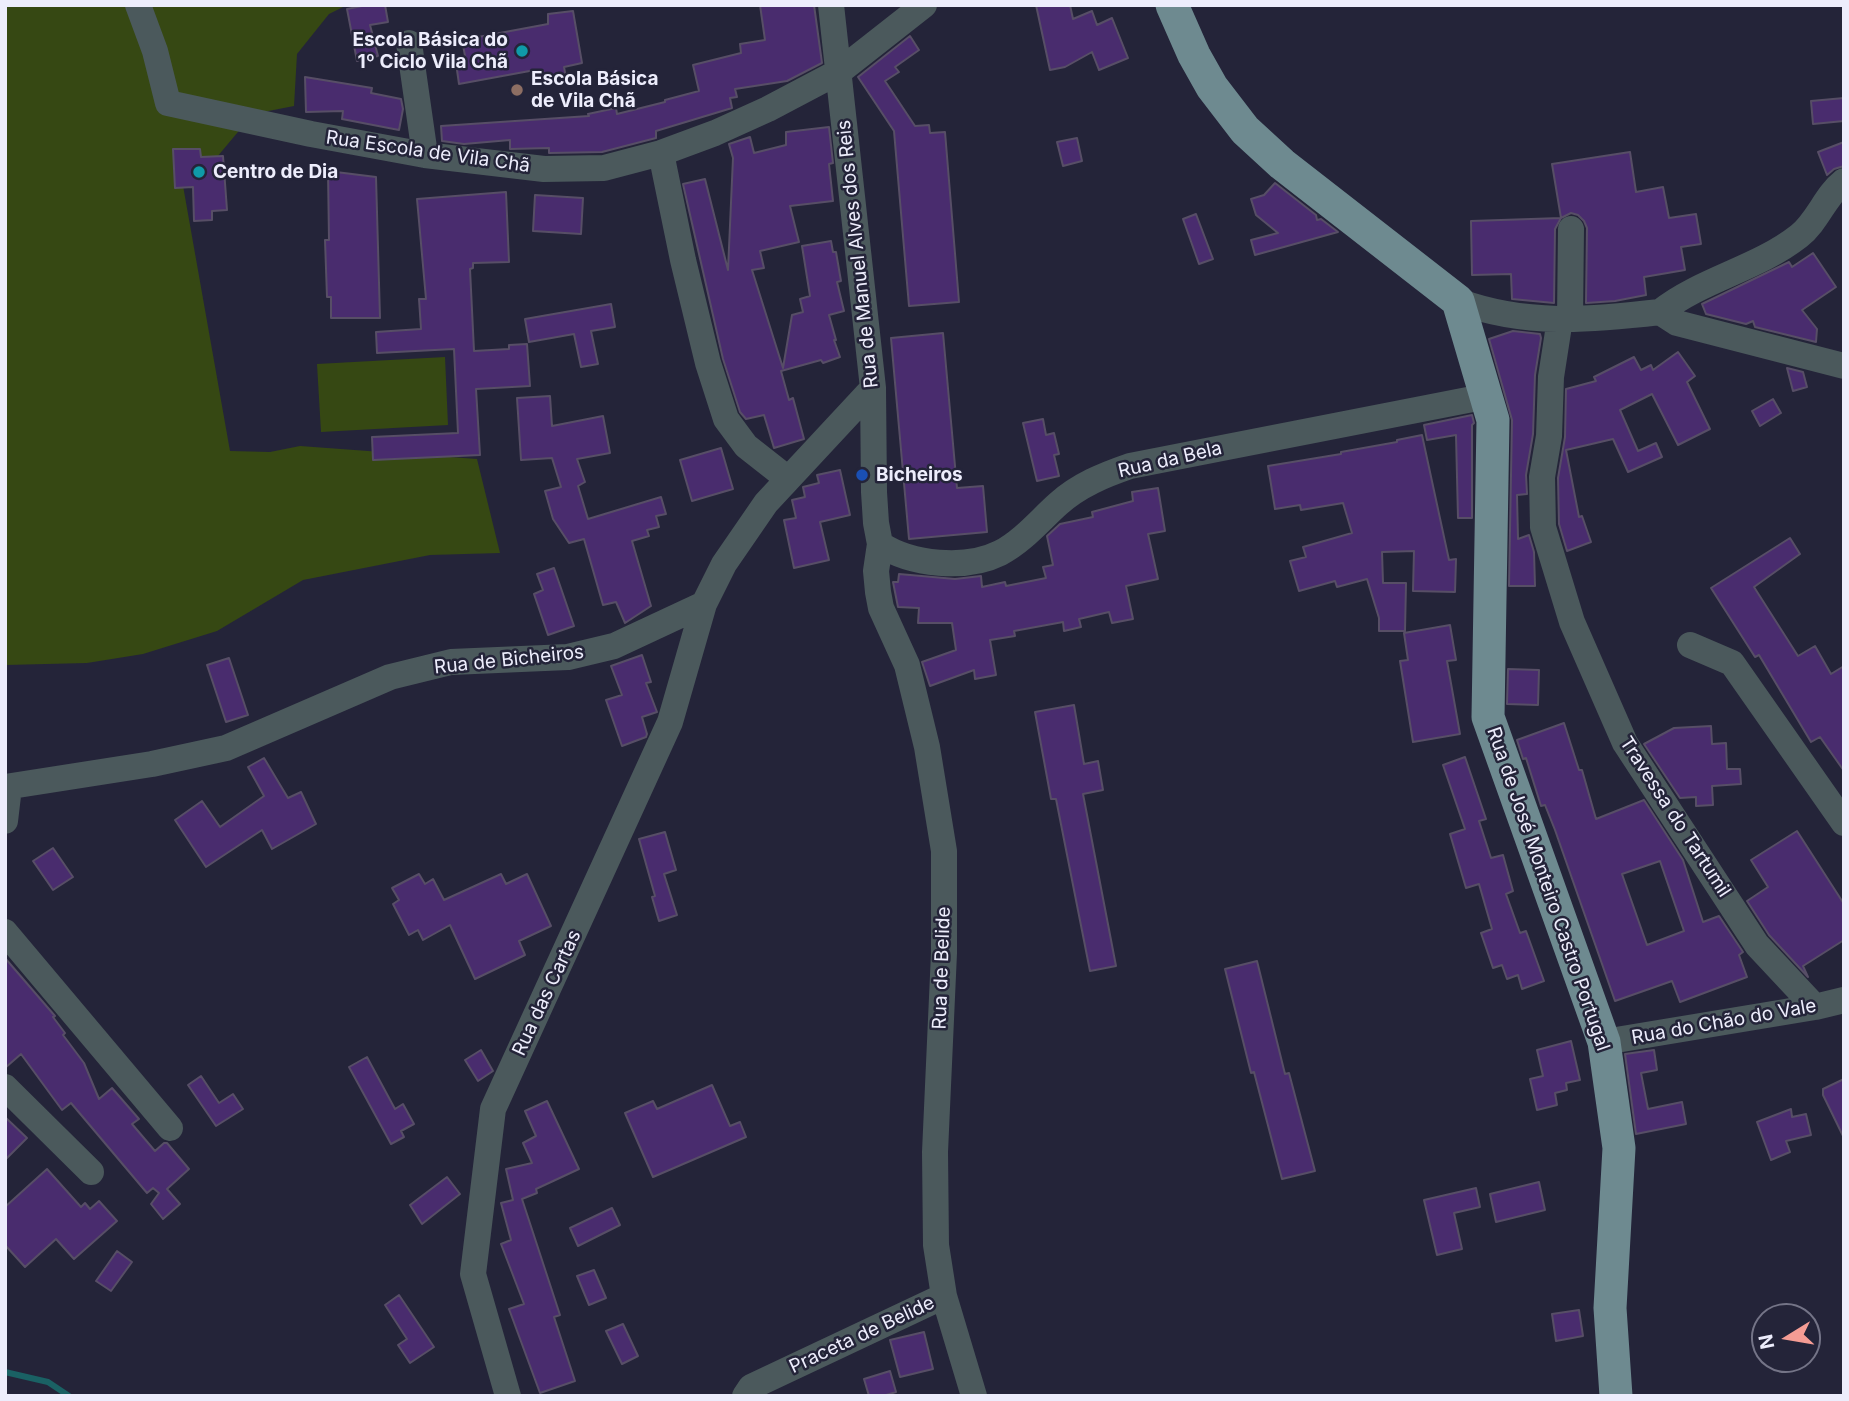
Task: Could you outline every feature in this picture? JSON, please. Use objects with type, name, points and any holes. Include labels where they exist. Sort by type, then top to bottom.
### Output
[{"type":"main road","points":[[1172,5],[1194,55],[1212,87],[1245,130],[1282,164],[1458,301]]},
{"type":"main road","name":"Rua de José Monteiro Castro Portugal","points":[[1458,301],[1493,420],[1489,717],[1604,1042],[1619,1148],[1610,1308],[1616,1396]]},
{"type":"street","name":"Rua Escola de Vila Chã","points":[[138,5],[155,51],[168,103],[425,155],[544,169],[604,168],[661,153],[768,109],[840,71]]},
{"type":"street","name":"Rua de Manuel Alves dos Reis","points":[[831,5],[873,388],[874,492],[880,544]]},
{"type":"street","points":[[840,71],[924,5]]},
{"type":"street","points":[[409,43],[425,155]]},
{"type":"street","points":[[661,153],[708,363],[726,419],[746,446],[788,479]]},
{"type":"street","points":[[1458,301],[1485,311],[1514,317],[1595,320],[1660,312],[1677,299],[1761,262],[1800,235],[1814,221],[1835,187],[1844,181]]},
{"type":"street","name":"Travessa do Tartumil","points":[[1571,229],[1565,319],[1551,377],[1549,436],[1542,477],[1543,527],[1572,622],[1625,743],[1757,945],[1815,1007]]},
{"type":"street","points":[[1660,312],[1676,323],[1844,366]]},
{"type":"street","points":[[704,604],[724,564],[766,503],[873,388]]},
{"type":"street","name":"Rua da Bela","points":[[880,544],[896,555],[916,560],[974,561],[1000,553],[1026,534],[1060,502],[1087,484],[1130,466],[1488,396]]},
{"type":"street","name":"Rua de Belide","points":[[880,544],[876,571],[877,592],[881,608],[907,665],[928,747],[944,851],[944,953],[935,1152],[936,1245],[944,1296],[974,1396]]},
{"type":"street","name":"Rua de Bicheiros","points":[[7,787],[152,764],[226,748],[390,677],[451,662],[568,657],[614,646],[704,604]]},
{"type":"street","name":"Rua das Cartas","points":[[506,1395],[472,1274],[493,1109],[670,722],[704,604]]},
{"type":"street","points":[[1690,645],[1732,663],[1844,823]]},
{"type":"street","points":[[5,821],[7,787]]},
{"type":"street","points":[[5,932],[170,1128]]},
{"type":"street","name":"Rua do Chão do Vale","points":[[1604,1042],[1844,1000]]},
{"type":"street","points":[[5,1087],[92,1172]]},
{"type":"street","name":"Praceta de Belide","points":[[745,1396],[751,1387],[944,1296]]},
{"type":"green space","points":[[5,5],[347,5],[329,14],[297,54],[294,106],[253,114],[217,157],[179,163],[230,451],[270,452],[300,446],[477,459],[500,553],[430,555],[303,580],[217,631],[143,654],[87,663],[5,665]]},
{"type":"green space","points":[[445,357],[448,425],[321,432],[317,364]]},
{"type":"building","points":[[385,5],[388,22],[370,25],[378,56],[357,61],[347,9]]},
{"type":"building","points":[[760,5],[814,5],[822,63],[787,81],[735,89],[737,97],[730,98],[732,108],[656,131],[656,138],[602,152],[549,153],[549,148],[510,149],[510,140],[464,144],[442,141],[441,126],[589,116],[588,114],[616,108],[617,114],[699,91],[693,65],[741,53],[740,44],[765,40]]},
{"type":"building","points":[[1036,5],[1070,5],[1073,19],[1092,11],[1097,25],[1112,18],[1128,58],[1099,70],[1092,52],[1065,67],[1050,70]]},
{"type":"building","name":"Escola Básica do 1º Ciclo Vila Chã","points":[[573,11],[582,63],[564,67],[566,78],[537,84],[535,70],[459,84],[456,63],[466,61],[462,40],[548,24],[548,14]]},
{"type":"building","points":[[910,36],[919,50],[895,67],[899,72],[885,81],[915,126],[929,125],[930,133],[945,132],[959,302],[909,306],[894,131],[858,77]]},
{"type":"building","points":[[305,77],[372,88],[371,93],[401,99],[403,109],[399,130],[342,119],[343,111],[306,112]]},
{"type":"building","points":[[1844,98],[1844,121],[1813,124],[1811,101]]},
{"type":"building","points":[[829,127],[833,201],[790,206],[799,242],[760,251],[764,268],[752,270],[783,368],[792,315],[803,312],[800,299],[810,296],[802,246],[831,241],[833,252],[836,252],[841,281],[837,282],[844,311],[829,315],[840,357],[781,371],[789,400],[793,398],[804,439],[774,448],[764,415],[746,419],[740,412],[723,359],[683,184],[705,179],[728,270],[733,158],[729,144],[750,137],[754,153],[786,145],[786,132]]},
{"type":"building","points":[[1077,138],[1082,161],[1063,166],[1057,142]]},
{"type":"building","points":[[1844,142],[1844,166],[1827,175],[1818,152]]},
{"type":"building","name":"Centro de Dia","points":[[173,149],[200,149],[201,157],[223,156],[227,210],[212,211],[212,220],[194,221],[193,187],[175,188]]},
{"type":"building","points":[[1630,152],[1636,192],[1663,187],[1669,218],[1696,214],[1701,244],[1681,247],[1685,270],[1644,277],[1646,295],[1586,303],[1587,228],[1578,215],[1571,213],[1561,218],[1552,164]]},
{"type":"building","points":[[328,171],[376,177],[380,318],[331,318],[331,297],[327,297],[325,240],[329,240]]},
{"type":"building","points":[[1275,183],[1316,215],[1317,220],[1321,219],[1338,232],[1255,255],[1251,240],[1278,233],[1256,215],[1251,199],[1264,195]]},
{"type":"building","points":[[506,192],[509,262],[473,263],[473,268],[470,269],[474,351],[509,349],[509,345],[527,344],[530,386],[476,389],[480,455],[373,460],[372,437],[458,433],[454,349],[377,353],[376,332],[421,329],[419,299],[426,299],[417,199]]},
{"type":"building","points":[[535,195],[583,198],[581,234],[533,231]]},
{"type":"building","points":[[1196,214],[1213,259],[1199,264],[1183,219]]},
{"type":"building","points":[[1561,218],[1555,229],[1554,303],[1512,299],[1511,274],[1472,275],[1471,221]]},
{"type":"building","points":[[1813,253],[1836,287],[1802,310],[1817,329],[1816,342],[1755,327],[1753,321],[1746,324],[1706,314],[1702,304],[1789,262],[1792,267]]},
{"type":"building","points":[[611,304],[615,327],[591,331],[598,364],[581,367],[574,334],[529,342],[525,319]]},
{"type":"building","points":[[1513,331],[1540,334],[1541,338],[1535,375],[1533,434],[1526,475],[1527,494],[1517,495],[1518,539],[1529,535],[1534,552],[1535,586],[1509,586],[1512,420],[1489,339]]},
{"type":"building","points":[[943,333],[957,488],[983,486],[987,532],[909,539],[891,338]]},
{"type":"building","points":[[1678,352],[1695,376],[1687,382],[1710,429],[1678,445],[1652,394],[1620,410],[1638,451],[1656,443],[1662,457],[1628,472],[1613,439],[1566,450],[1579,517],[1582,516],[1591,542],[1567,551],[1559,524],[1558,478],[1565,437],[1566,389],[1596,381],[1594,377],[1634,357],[1641,370],[1651,365],[1653,370]]},
{"type":"building","points":[[1787,368],[1803,372],[1807,387],[1793,391]]},
{"type":"building","points":[[550,396],[552,426],[603,416],[610,453],[577,459],[585,482],[578,486],[588,519],[661,497],[666,514],[656,516],[659,527],[647,530],[649,536],[632,541],[651,606],[625,623],[616,602],[603,605],[584,539],[569,543],[553,519],[545,491],[561,487],[552,458],[521,460],[517,398]]},
{"type":"building","points":[[1773,399],[1781,413],[1760,426],[1752,411]]},
{"type":"building","points":[[1472,415],[1472,518],[1458,518],[1456,435],[1427,440],[1424,425]]},
{"type":"building","points":[[1043,419],[1046,435],[1054,433],[1059,454],[1054,455],[1059,476],[1037,481],[1023,423]]},
{"type":"building","points":[[1422,435],[1449,560],[1456,559],[1455,592],[1413,591],[1414,551],[1382,552],[1383,583],[1406,583],[1405,631],[1379,631],[1379,618],[1367,579],[1337,587],[1335,581],[1299,591],[1290,561],[1306,557],[1303,547],[1352,533],[1343,503],[1301,510],[1300,505],[1275,509],[1268,466],[1341,454]]},
{"type":"building","points":[[721,448],[733,489],[692,501],[680,460]]},
{"type":"building","points":[[840,470],[850,515],[820,522],[829,560],[794,568],[784,520],[796,518],[792,500],[805,497],[803,487],[819,483],[817,475]]},
{"type":"building","points":[[1158,488],[1165,531],[1148,534],[1158,579],[1126,586],[1133,619],[1112,623],[1109,612],[1079,619],[1081,627],[1064,631],[1063,622],[1014,631],[1015,636],[990,640],[996,675],[975,679],[974,670],[930,686],[922,662],[956,650],[952,623],[918,623],[919,608],[898,607],[893,582],[898,582],[899,574],[955,579],[981,576],[982,587],[1005,582],[1006,586],[1046,578],[1043,567],[1053,565],[1047,536],[1060,524],[1093,517],[1092,512],[1133,501],[1132,492]]},
{"type":"building","points":[[1790,538],[1800,554],[1754,587],[1798,656],[1815,646],[1831,674],[1844,666],[1844,771],[1820,737],[1811,742],[1759,655],[1755,657],[1711,588]]},
{"type":"building","points":[[554,568],[574,626],[548,635],[534,594],[543,590],[537,574]]},
{"type":"building","points":[[1450,625],[1456,660],[1447,661],[1460,734],[1413,742],[1400,661],[1408,660],[1404,633]]},
{"type":"building","points":[[642,655],[651,682],[646,683],[657,712],[642,717],[646,737],[622,746],[606,700],[622,695],[611,666]]},
{"type":"building","points":[[229,658],[248,715],[226,722],[207,665]]},
{"type":"building","points":[[1508,669],[1539,670],[1538,705],[1507,704]]},
{"type":"building","points":[[1074,705],[1084,764],[1098,761],[1103,790],[1083,794],[1116,966],[1090,971],[1056,799],[1051,799],[1035,712]]},
{"type":"building","points":[[1564,723],[1579,770],[1582,770],[1596,819],[1644,800],[1683,860],[1703,922],[1719,916],[1743,952],[1739,955],[1747,977],[1680,1002],[1672,981],[1615,1001],[1555,830],[1545,805],[1541,806],[1526,758],[1523,759],[1517,740]],"holes":[[[1660,861],[1684,931],[1647,945],[1622,874]]]},
{"type":"building","points":[[1711,726],[1712,744],[1726,743],[1727,769],[1740,769],[1741,784],[1712,786],[1713,805],[1696,806],[1696,797],[1680,798],[1644,744],[1674,728]]},
{"type":"building","points":[[1465,757],[1486,819],[1479,821],[1491,858],[1503,855],[1513,891],[1506,894],[1520,933],[1526,931],[1544,981],[1522,989],[1518,975],[1507,979],[1502,965],[1493,968],[1481,933],[1492,929],[1479,884],[1466,888],[1450,834],[1465,829],[1443,765]]},
{"type":"building","points":[[264,758],[288,798],[301,792],[316,824],[272,849],[262,830],[206,867],[175,820],[202,801],[220,827],[264,796],[248,767]]},
{"type":"building","points":[[1797,831],[1844,904],[1844,940],[1803,966],[1808,977],[1769,935],[1747,901],[1768,887],[1751,860]]},
{"type":"building","points":[[665,832],[676,870],[664,874],[677,915],[659,921],[639,839]]},
{"type":"building","points":[[53,848],[73,877],[53,890],[33,861]]},
{"type":"building","points":[[419,874],[425,884],[433,879],[444,900],[501,874],[506,884],[527,874],[551,926],[519,941],[525,955],[475,979],[450,925],[423,940],[418,930],[409,935],[393,904],[399,900],[392,888]]},
{"type":"building","points":[[5,958],[55,1016],[53,1017],[65,1033],[63,1035],[84,1063],[99,1099],[112,1088],[139,1119],[132,1124],[155,1151],[167,1143],[189,1169],[167,1189],[180,1204],[163,1219],[151,1204],[159,1193],[153,1188],[147,1193],[71,1103],[62,1110],[21,1054],[5,1068]]},
{"type":"building","points":[[1257,961],[1285,1074],[1289,1073],[1315,1171],[1282,1179],[1254,1072],[1251,1073],[1225,969]]},
{"type":"building","points":[[1571,1041],[1580,1080],[1566,1083],[1567,1090],[1555,1093],[1557,1105],[1537,1110],[1530,1079],[1543,1076],[1537,1050]]},
{"type":"building","points":[[481,1050],[493,1071],[478,1081],[465,1060]]},
{"type":"building","points":[[1654,1050],[1657,1070],[1641,1073],[1648,1109],[1682,1102],[1686,1124],[1636,1134],[1625,1054]]},
{"type":"building","points":[[367,1057],[395,1109],[403,1104],[414,1124],[401,1131],[404,1137],[391,1144],[349,1067]]},
{"type":"building","points":[[201,1076],[219,1103],[233,1094],[243,1109],[216,1126],[188,1085]]},
{"type":"building","points":[[1844,1079],[1844,1138],[1823,1095],[1823,1089]]},
{"type":"building","points":[[712,1085],[730,1126],[740,1122],[746,1137],[653,1177],[625,1113],[653,1101],[657,1109]]},
{"type":"building","points":[[547,1101],[579,1169],[536,1189],[537,1193],[522,1199],[560,1315],[554,1317],[575,1381],[540,1393],[509,1309],[524,1304],[501,1244],[511,1240],[501,1203],[513,1200],[506,1169],[532,1163],[523,1143],[536,1136],[525,1111]]},
{"type":"building","points":[[1791,1109],[1792,1117],[1806,1114],[1811,1135],[1786,1141],[1790,1152],[1771,1160],[1757,1122]]},
{"type":"building","points":[[5,1117],[27,1138],[5,1160]]},
{"type":"building","points":[[47,1169],[81,1207],[85,1203],[90,1209],[99,1201],[117,1221],[74,1259],[56,1239],[25,1267],[5,1245],[5,1207]]},
{"type":"building","points":[[447,1177],[460,1194],[422,1224],[410,1205]]},
{"type":"building","points":[[1539,1182],[1545,1210],[1496,1222],[1490,1194]]},
{"type":"building","points":[[1476,1188],[1480,1207],[1454,1213],[1462,1249],[1437,1255],[1424,1200]]},
{"type":"building","points":[[612,1208],[620,1225],[578,1246],[570,1228]]},
{"type":"building","points":[[117,1251],[132,1262],[111,1291],[96,1281]]},
{"type":"building","points":[[594,1270],[606,1298],[589,1305],[577,1276]]},
{"type":"building","points":[[399,1295],[434,1347],[410,1363],[398,1345],[407,1339],[385,1305]]},
{"type":"building","points":[[1579,1310],[1583,1336],[1556,1341],[1552,1314]]},
{"type":"building","points":[[623,1324],[638,1356],[622,1364],[606,1331]]},
{"type":"building","points":[[924,1332],[933,1369],[900,1377],[890,1340]]},
{"type":"building","points":[[890,1371],[896,1392],[869,1396],[864,1379]]},
{"type":"waterway","points":[[5,1372],[48,1382],[69,1396]]},
{"type":"place","name":"Escola Básica do 1º Ciclo Vila Chã","points":[[522,51]]},
{"type":"place","name":"Escola Básica de Vila Chã","points":[[517,90]]},
{"type":"place","name":"Centro de Dia","points":[[199,172]]},
{"type":"place","name":"Bicheiros","points":[[862,475]]}]
